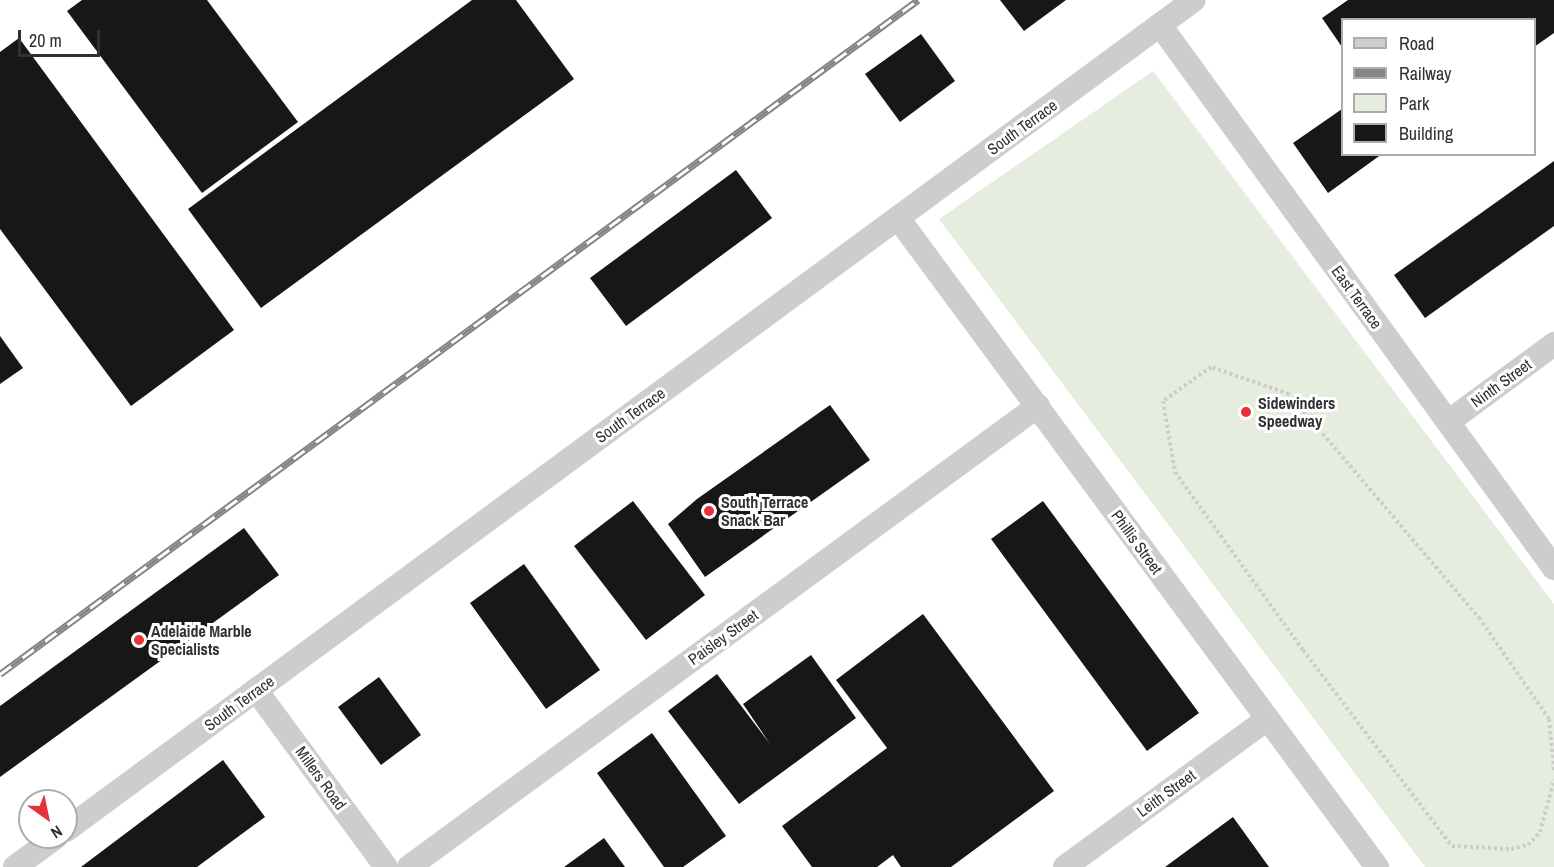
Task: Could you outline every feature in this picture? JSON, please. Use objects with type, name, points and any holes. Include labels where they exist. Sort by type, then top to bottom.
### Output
[{"type":"street","name":"South Terrace","points":[[78,821],[1194,0]]},
{"type":"street","name":"East Terrace","points":[[1160,26],[1554,568]]},
{"type":"street","name":"Phillis Street","points":[[898,218],[1377,867]]},
{"type":"street","name":"Ninth Street","points":[[1448,422],[1554,344]]},
{"type":"street","name":"Paisley Street","points":[[410,867],[1038,406]]},
{"type":"street","name":"Millers Road","points":[[256,690],[386,867]]},
{"type":"street","name":"Leith Street","points":[[1065,867],[1268,719]]},
{"type":"street","points":[[15,867],[40,849]]},
{"type":"path","points":[[1554,770],[1549,719],[1480,619],[1289,394],[1211,367],[1163,401],[1175,472],[1303,650],[1452,846],[1511,849],[1528,845],[1540,832],[1554,780]]},
{"type":"green space","name":"Sidewinders Speedway","points":[[1153,71],[1554,604],[1554,867],[1425,867],[939,219]]},
{"type":"building","points":[[82,0],[207,0],[298,122],[202,193],[67,11]]},
{"type":"building","points":[[472,0],[516,0],[574,79],[261,308],[188,209]]},
{"type":"building","points":[[1000,0],[1066,0],[1024,31]]},
{"type":"building","points":[[1348,0],[1554,0],[1554,33],[1536,46],[1536,18],[1341,18],[1341,46],[1322,18]]},
{"type":"building","points":[[921,34],[955,81],[900,122],[865,74]]},
{"type":"building","points":[[19,38],[234,330],[131,406],[0,229],[0,52]]},
{"type":"building","points":[[1341,110],[1341,156],[1379,156],[1328,193],[1293,143]]},
{"type":"building","points":[[1554,161],[1554,226],[1425,318],[1394,275]]},
{"type":"building","points":[[736,170],[772,218],[626,326],[590,278]]},
{"type":"building","points":[[0,336],[23,368],[0,384]]},
{"type":"building","points":[[830,405],[870,460],[705,577],[668,524],[697,499]]},
{"type":"building","points":[[633,501],[705,595],[646,640],[574,546]]},
{"type":"building","points":[[1043,501],[1199,713],[1147,751],[991,539]]},
{"type":"building","name":"Adelaide Marble Specialists","points":[[244,528],[279,575],[0,777],[0,706]]},
{"type":"building","points":[[524,564],[600,670],[546,709],[470,603]]},
{"type":"building","points":[[923,614],[1054,791],[951,867],[901,867],[893,855],[877,867],[812,867],[782,826],[887,748],[836,680]]},
{"type":"building","points":[[811,655],[856,718],[739,804],[668,711],[717,674],[770,744],[743,704]]},
{"type":"building","points":[[379,677],[421,735],[381,765],[338,707]]},
{"type":"building","points":[[652,733],[726,836],[683,867],[664,867],[597,773]]},
{"type":"building","points":[[223,760],[265,817],[197,867],[81,867]]},
{"type":"building","points":[[1233,817],[1269,867],[1165,867]]},
{"type":"building","points":[[604,838],[625,867],[564,867]]},
{"type":"railway","points":[[0,674],[918,0]]},
{"type":"place","name":"Sidewinders Speedway","points":[[1246,412]]},
{"type":"place","name":"South Terrace Snack Bar","points":[[709,511]]},
{"type":"place","name":"Adelaide Marble Specialists","points":[[139,640]]}]
